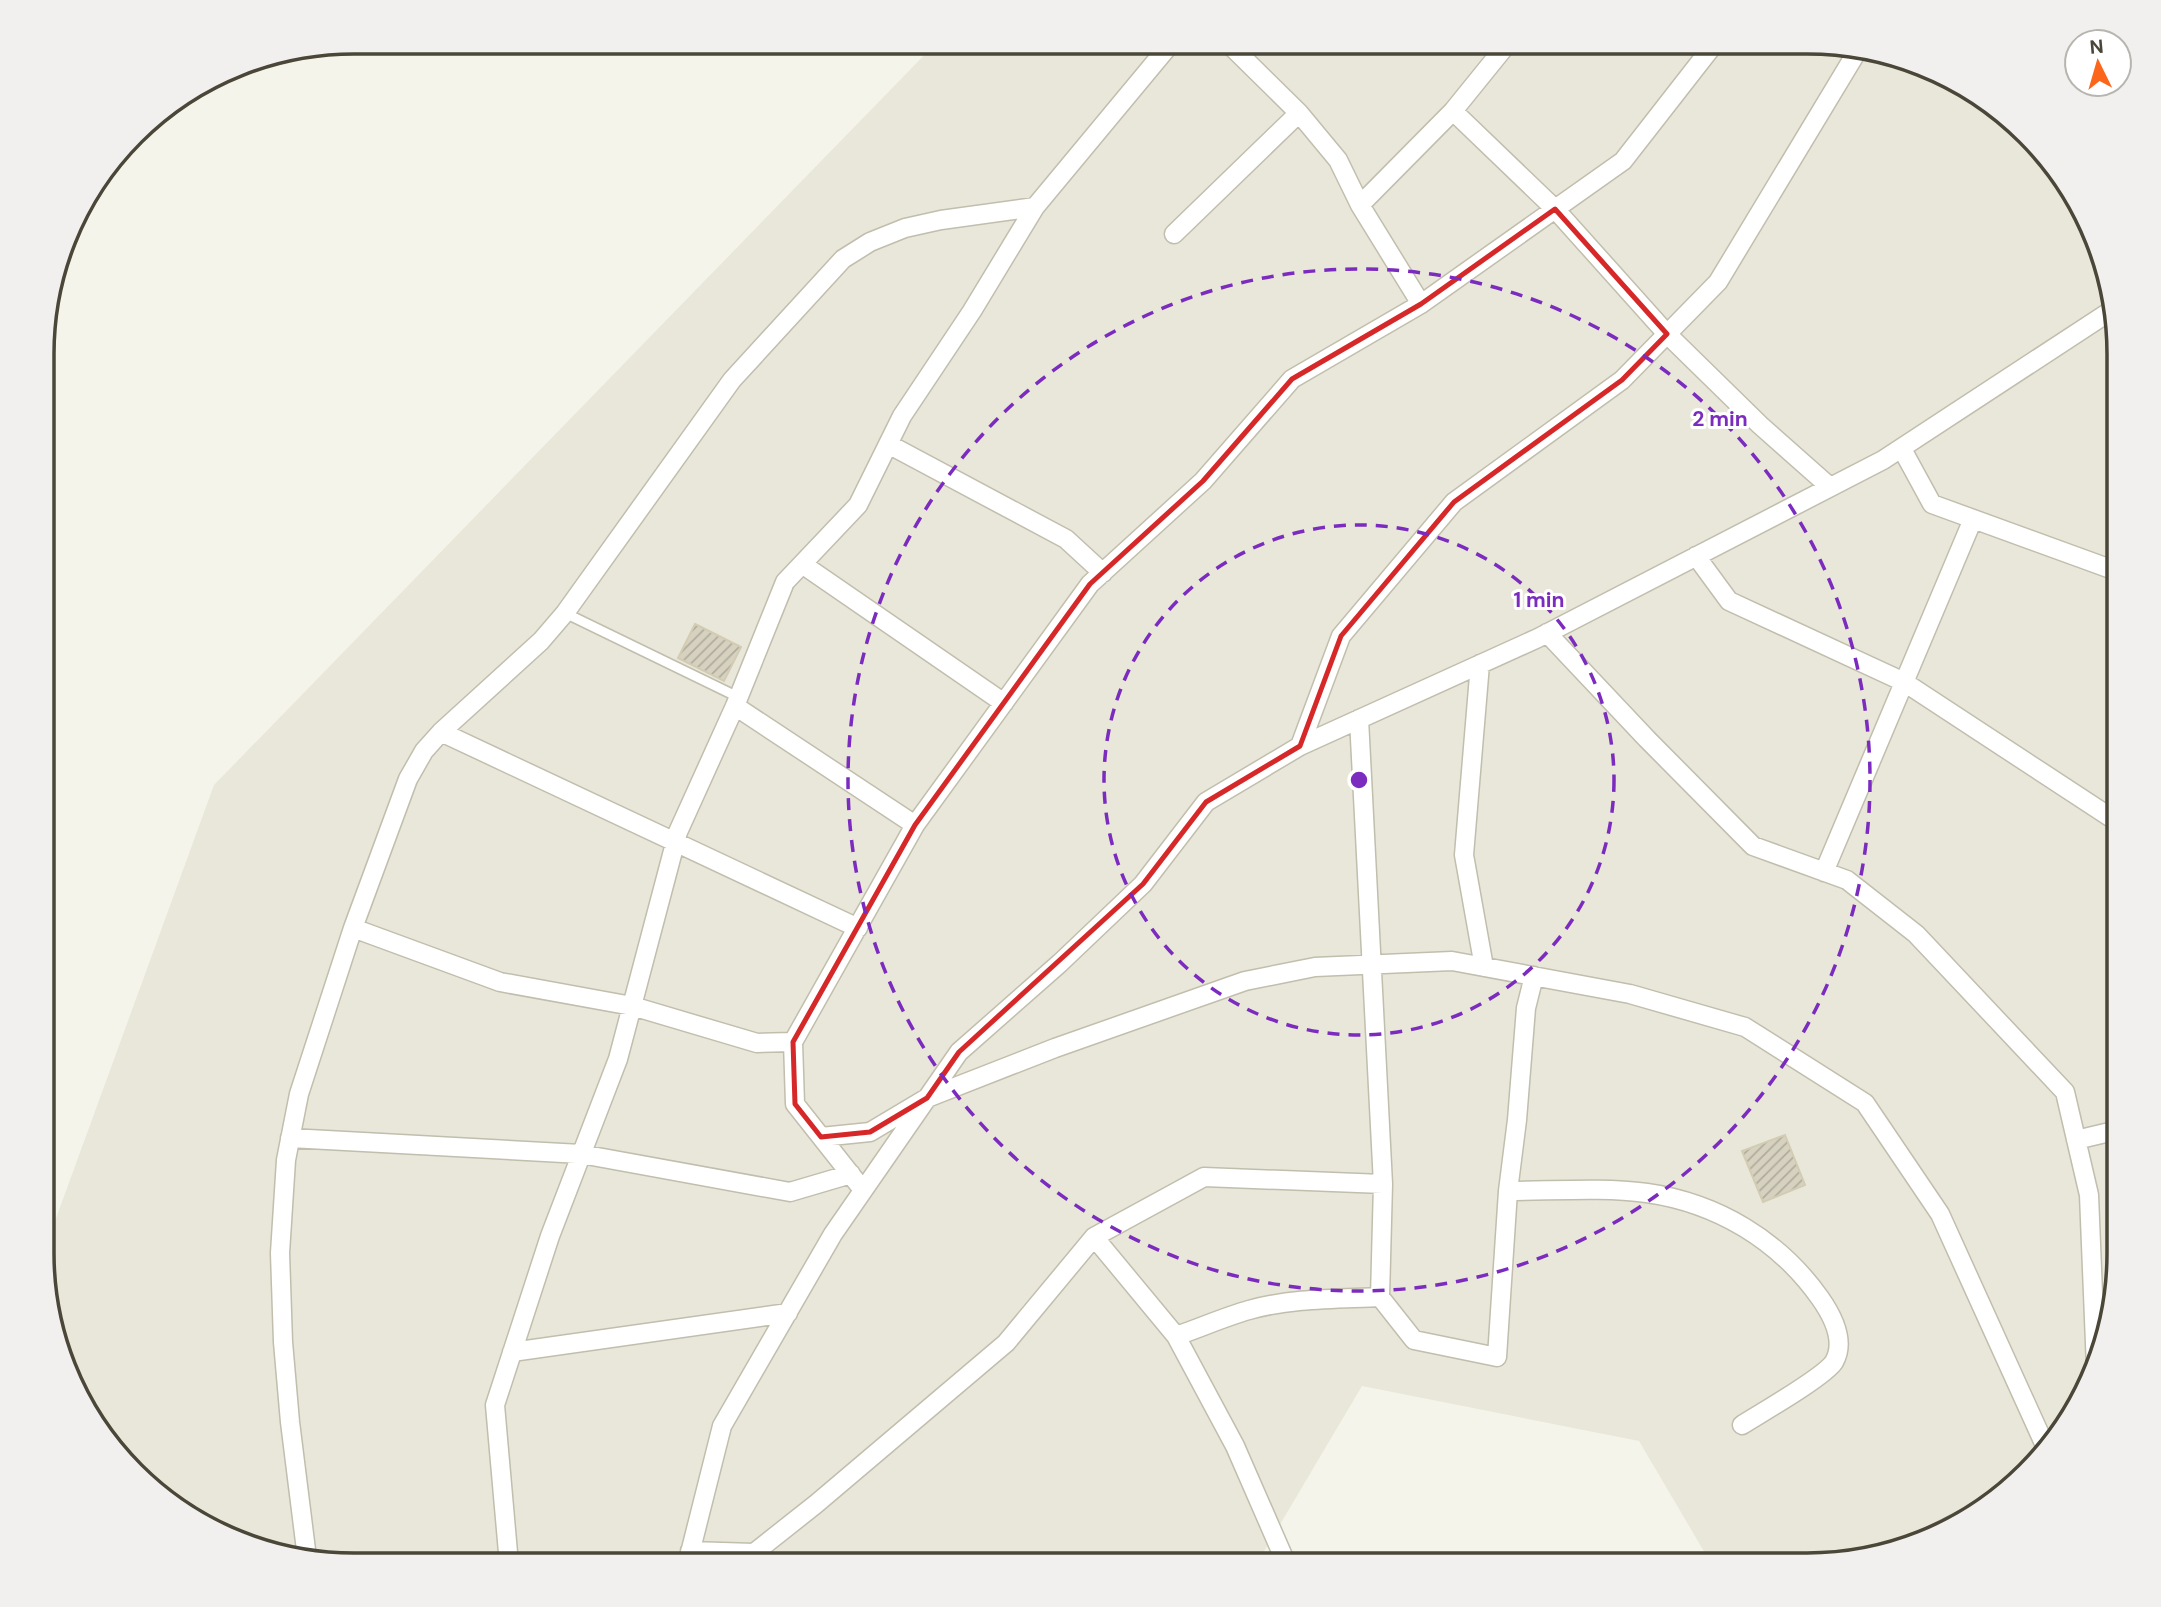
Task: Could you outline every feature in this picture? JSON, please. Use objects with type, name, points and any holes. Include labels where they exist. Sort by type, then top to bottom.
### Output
[{"type":"street","points":[[508,1553],[495,1405],[550,1236],[618,1059],[678,832],[737,702],[785,582],[858,505],[902,416],[972,311],[1035,207],[1162,54]]},
{"type":"street","points":[[1239,54],[1299,114],[1338,160],[1360,205],[1421,304]]},
{"type":"street","points":[[1360,205],[1453,111],[1499,54]]},
{"type":"street","points":[[863,1189],[795,1104],[793,1042],[915,825],[1090,584],[1203,481],[1292,379],[1421,304],[1623,161],[1706,54]]},
{"type":"street","points":[[1300,746],[1341,636],[1454,502],[1622,380],[1718,282],[1853,58]]},
{"type":"street","points":[[1453,111],[1555,209],[1667,334],[1760,425],[1830,487]]},
{"type":"street","points":[[1174,234],[1299,114]]},
{"type":"street","points":[[306,1549],[282,1329],[280,1253],[286,1160],[299,1094],[353,928],[408,779],[424,751],[441,732],[541,641],[565,613],[732,380],[843,259],[870,243],[905,228],[941,220],[1035,207]]},
{"type":"street","points":[[689,1553],[722,1426],[833,1234],[863,1189],[959,1052],[1060,963],[1143,884],[1206,802],[1300,746],[1547,633],[1902,449],[2104,315]]},
{"type":"street","points":[[888,444],[1066,539],[1102,573]]},
{"type":"street","points":[[1902,449],[1933,504],[2107,568]]},
{"type":"street","points":[[1824,872],[1973,519]]},
{"type":"street","points":[[1696,556],[1729,601],[1904,682],[2107,815]]},
{"type":"street","points":[[802,564],[1004,703]]},
{"type":"street","points":[[1547,633],[1753,846],[1847,880],[1916,934],[2065,1092],[2089,1195],[2095,1338]]},
{"type":"street","points":[[1480,664],[1464,855],[1484,967]]},
{"type":"street","points":[[737,702],[915,825]]},
{"type":"street","points":[[1359,719],[1374,964],[1383,1184],[1380,1297],[1414,1340],[1497,1357],[1508,1191],[1527,1008],[1534,976]]},
{"type":"street","points":[[441,732],[858,928]]},
{"type":"street","points":[[353,928],[500,982],[632,1006],[757,1043],[793,1042]]},
{"type":"street","points":[[821,1137],[870,1132],[927,1098],[1055,1048],[1245,981],[1315,967],[1452,961],[1630,994],[1745,1027],[1865,1103],[1940,1214],[2042,1439]]},
{"type":"street","points":[[2076,1140],[2107,1133]]},
{"type":"street","points":[[290,1138],[581,1154],[790,1192],[851,1174]]},
{"type":"street","points":[[754,1553],[1006,1343],[1094,1237],[1204,1177],[1383,1184]]},
{"type":"street","points":[[1508,1191],[1646,1193],[1679,1200],[1748,1228],[1792,1264],[1826,1307],[1839,1337],[1837,1355],[1828,1370],[1742,1425]]},
{"type":"street","points":[[1094,1237],[1176,1336],[1235,1446],[1282,1553]]},
{"type":"street","points":[[1176,1336],[1269,1305],[1315,1299],[1380,1297]]},
{"type":"street","points":[[512,1352],[788,1312]]},
{"type":"lane","points":[[565,613],[737,702]]},
{"type":"highlighted area","points":[[1555,209],[1667,334],[1622,380],[1454,502],[1341,636],[1300,746],[1206,802],[1143,884],[959,1052],[927,1098],[870,1132],[821,1137],[795,1104],[793,1042],[915,825],[1090,584],[1203,481],[1292,379],[1421,304]]},
{"type":"shaded area","points":[[925,54],[1807,54],[1885,64],[1922,77],[1957,94],[1989,116],[2019,142],[2045,172],[2067,204],[2084,239],[2101,295],[2107,354],[2107,1253],[2097,1331],[2084,1368],[2067,1403],[2032,1451],[2005,1478],[1974,1502],[1940,1522],[1885,1543],[1846,1550],[1807,1553],[1705,1553],[1639,1441],[1362,1386],[1263,1553],[354,1553],[276,1543],[239,1530],[204,1513],[156,1478],[129,1451],[94,1403],[77,1368],[64,1331],[55,1273],[54,1224],[214,785]]},
{"type":"building","points":[[695,624],[741,647],[724,681],[678,658]]},
{"type":"building","points":[[1785,1135],[1805,1185],[1763,1202],[1742,1151]]}]
